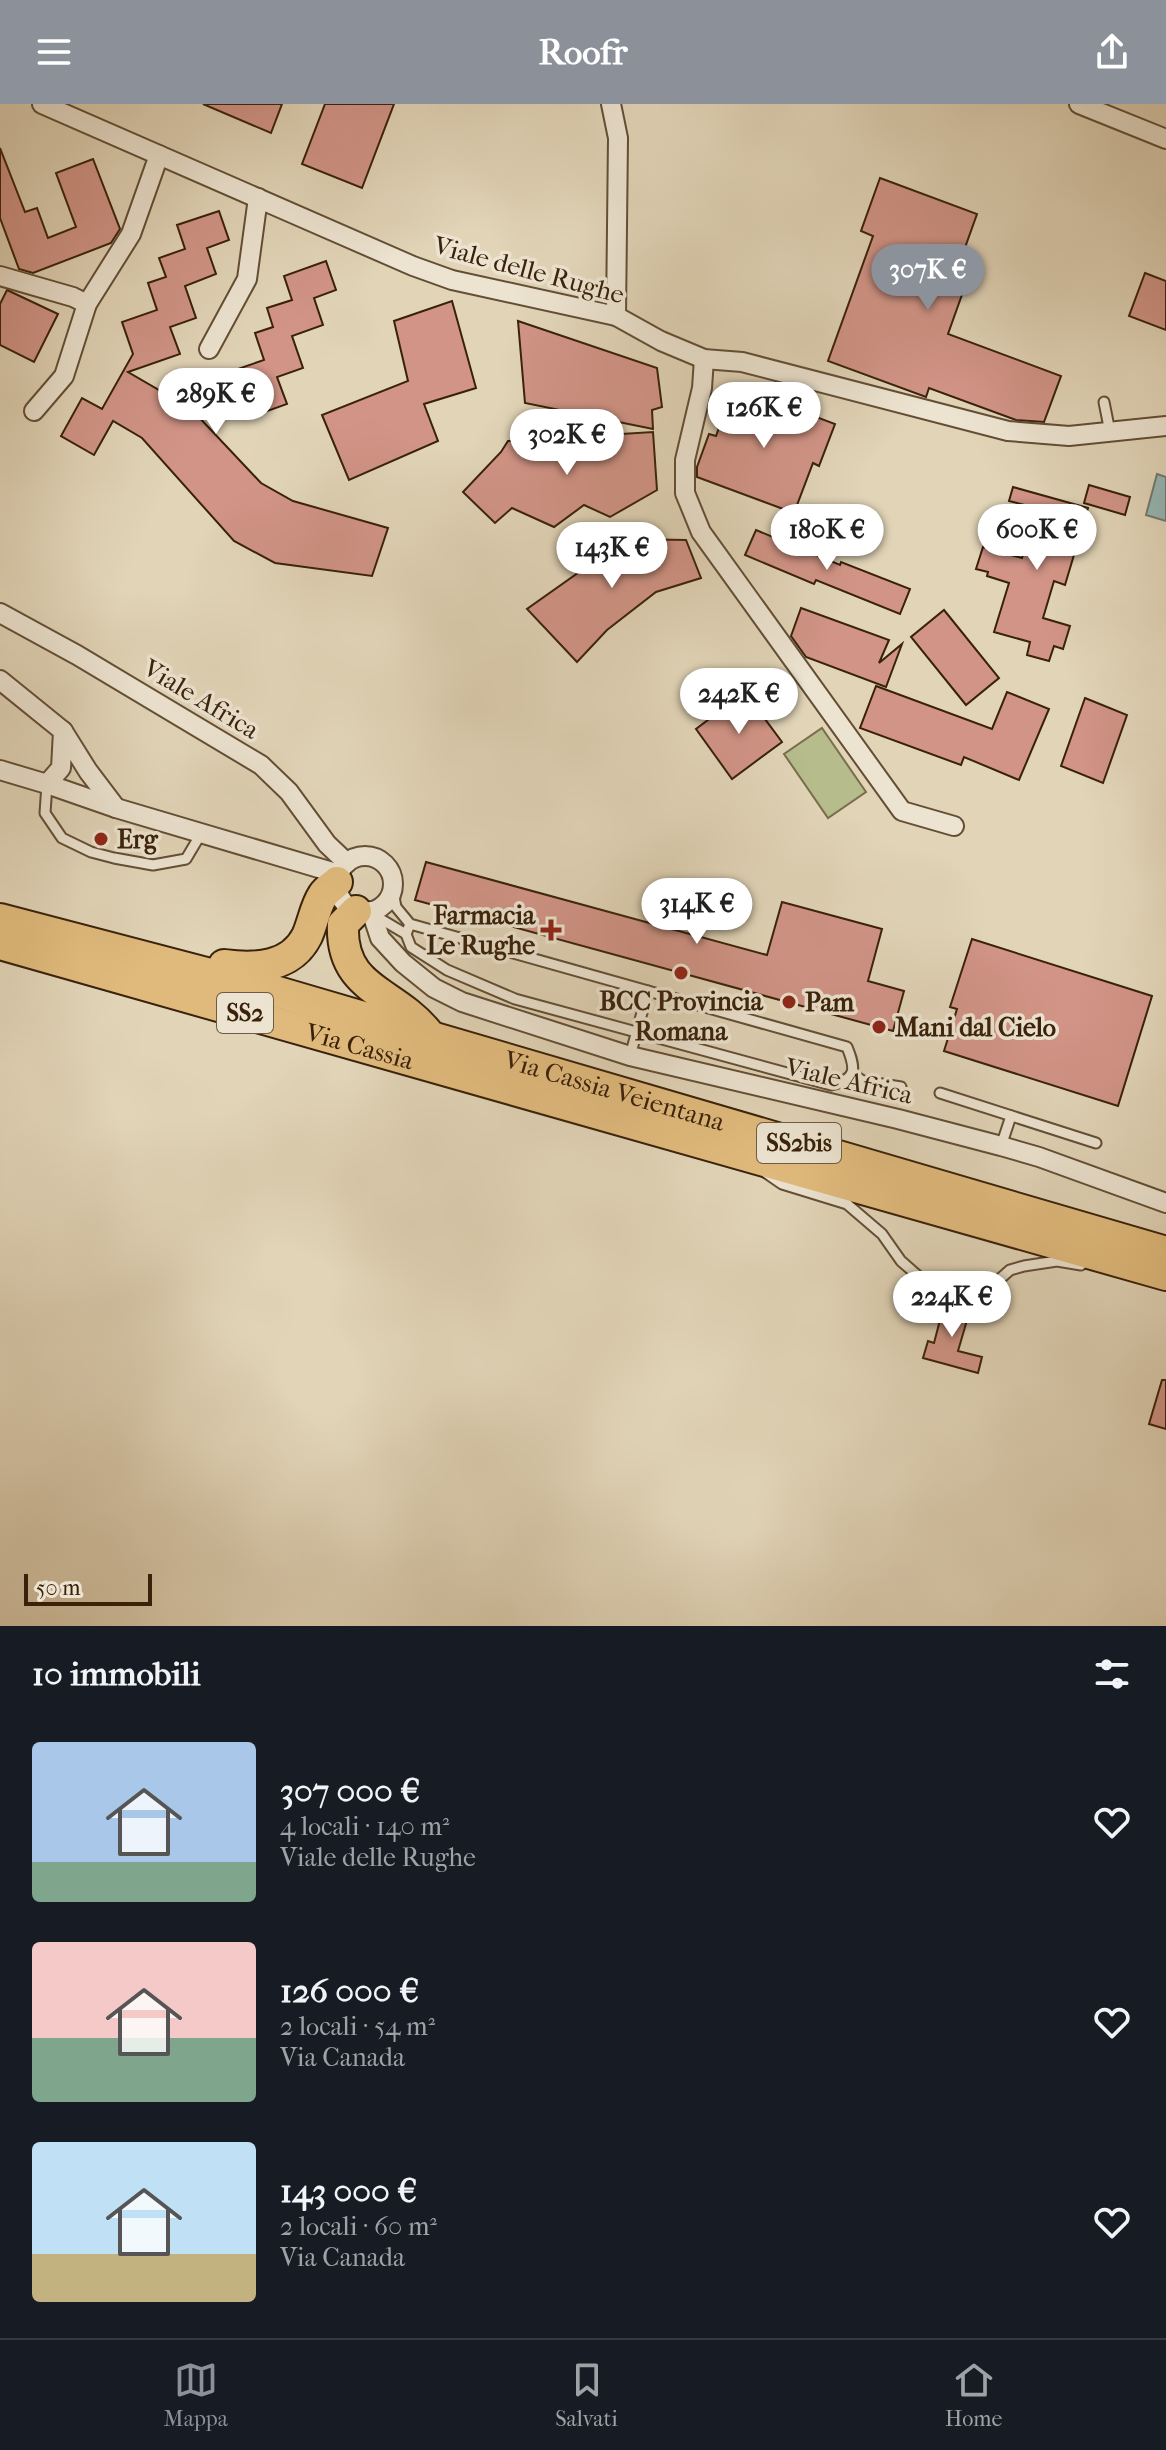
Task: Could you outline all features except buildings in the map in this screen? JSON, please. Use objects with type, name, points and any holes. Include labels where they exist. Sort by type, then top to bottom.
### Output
[{"type":"highway","points":[[170,964],[201,962],[245,968],[271,966],[293,953],[306,939],[323,895],[341,873]]},
{"type":"highway","points":[[368,910],[343,924],[342,945],[358,978],[416,1019],[431,1036]]},
{"type":"highway","name":"Via Cassia","points":[[0,919],[431,1036]]},
{"type":"highway","name":"Via Cassia","points":[[0,944],[490,1082]]},
{"type":"highway","points":[[0,961],[213,1021],[260,1017]]},
{"type":"highway","name":"Via Cassia Veientana","points":[[431,1036],[1165,1267]]},
{"type":"highway","name":"Via Cassia Veientana","points":[[490,1082],[740,1154],[1165,1267]]},
{"type":"street","name":"Viale delle Rughe","points":[[42,104],[413,266],[452,280],[616,316],[661,341],[704,359],[742,362],[1008,431],[1069,436],[1166,426]]},
{"type":"street","points":[[611,104],[618,138],[616,316]]},
{"type":"street","points":[[1079,104],[1166,139]]},
{"type":"street","points":[[34,411],[64,376],[87,304],[131,234],[159,155]]},
{"type":"street","points":[[209,349],[247,279],[258,198]]},
{"type":"street","points":[[0,276],[87,304]]},
{"type":"street","points":[[704,359],[702,388],[685,460],[685,493],[701,532],[902,811],[954,826]]},
{"type":"street","name":"Viale Africa","points":[[0,613],[77,655],[261,765],[289,792],[327,844],[341,873],[340,898],[350,908],[368,910],[380,938],[403,963],[434,988],[462,1002],[630,1056],[1001,1146],[1166,1203]]},
{"type":"street","points":[[0,680],[63,731],[116,808]]},
{"type":"street","points":[[47,784],[61,768],[63,731]]},
{"type":"street","points":[[0,770],[116,808],[341,873],[362,856],[380,860],[390,874],[392,886],[388,899],[368,910]]},
{"type":"lane","points":[[1104,402],[1110,432]]},
{"type":"lane","points":[[47,784],[45,813],[62,838],[91,852],[153,865],[186,859],[202,832]]},
{"type":"lane","points":[[368,910],[379,918],[408,929],[648,991],[847,1047],[853,1063],[852,1074],[845,1082],[831,1085],[515,999],[447,970],[411,947],[408,929],[396,907],[392,886]]},
{"type":"lane","points":[[630,1056],[648,991]]},
{"type":"lane","points":[[852,1074],[863,1081],[901,1087]]},
{"type":"lane","points":[[940,1093],[1096,1143]]},
{"type":"lane","points":[[1001,1146],[1011,1116]]},
{"type":"lane","points":[[740,1154],[782,1184],[847,1204],[882,1234],[901,1261],[933,1289],[962,1298],[986,1291],[1010,1270],[1024,1266],[1057,1261],[1094,1269]]},
{"type":"lane","points":[[1124,1276],[1165,1267]]},
{"type":"green space","points":[[822,728],[866,792],[828,818],[784,754]]},
{"type":"water","points":[[1157,474],[1166,477],[1166,521],[1146,515]]},
{"type":"place","name":"Erg","points":[[101,839]]},
{"type":"place","name":"Farmacia Le Rughe","points":[[551,930]]},
{"type":"place","name":"BCC Provincia Romana","points":[[681,973]]},
{"type":"place","name":"Pam","points":[[789,1002]]},
{"type":"place","name":"Mani dal Cielo","points":[[879,1027]]}]
